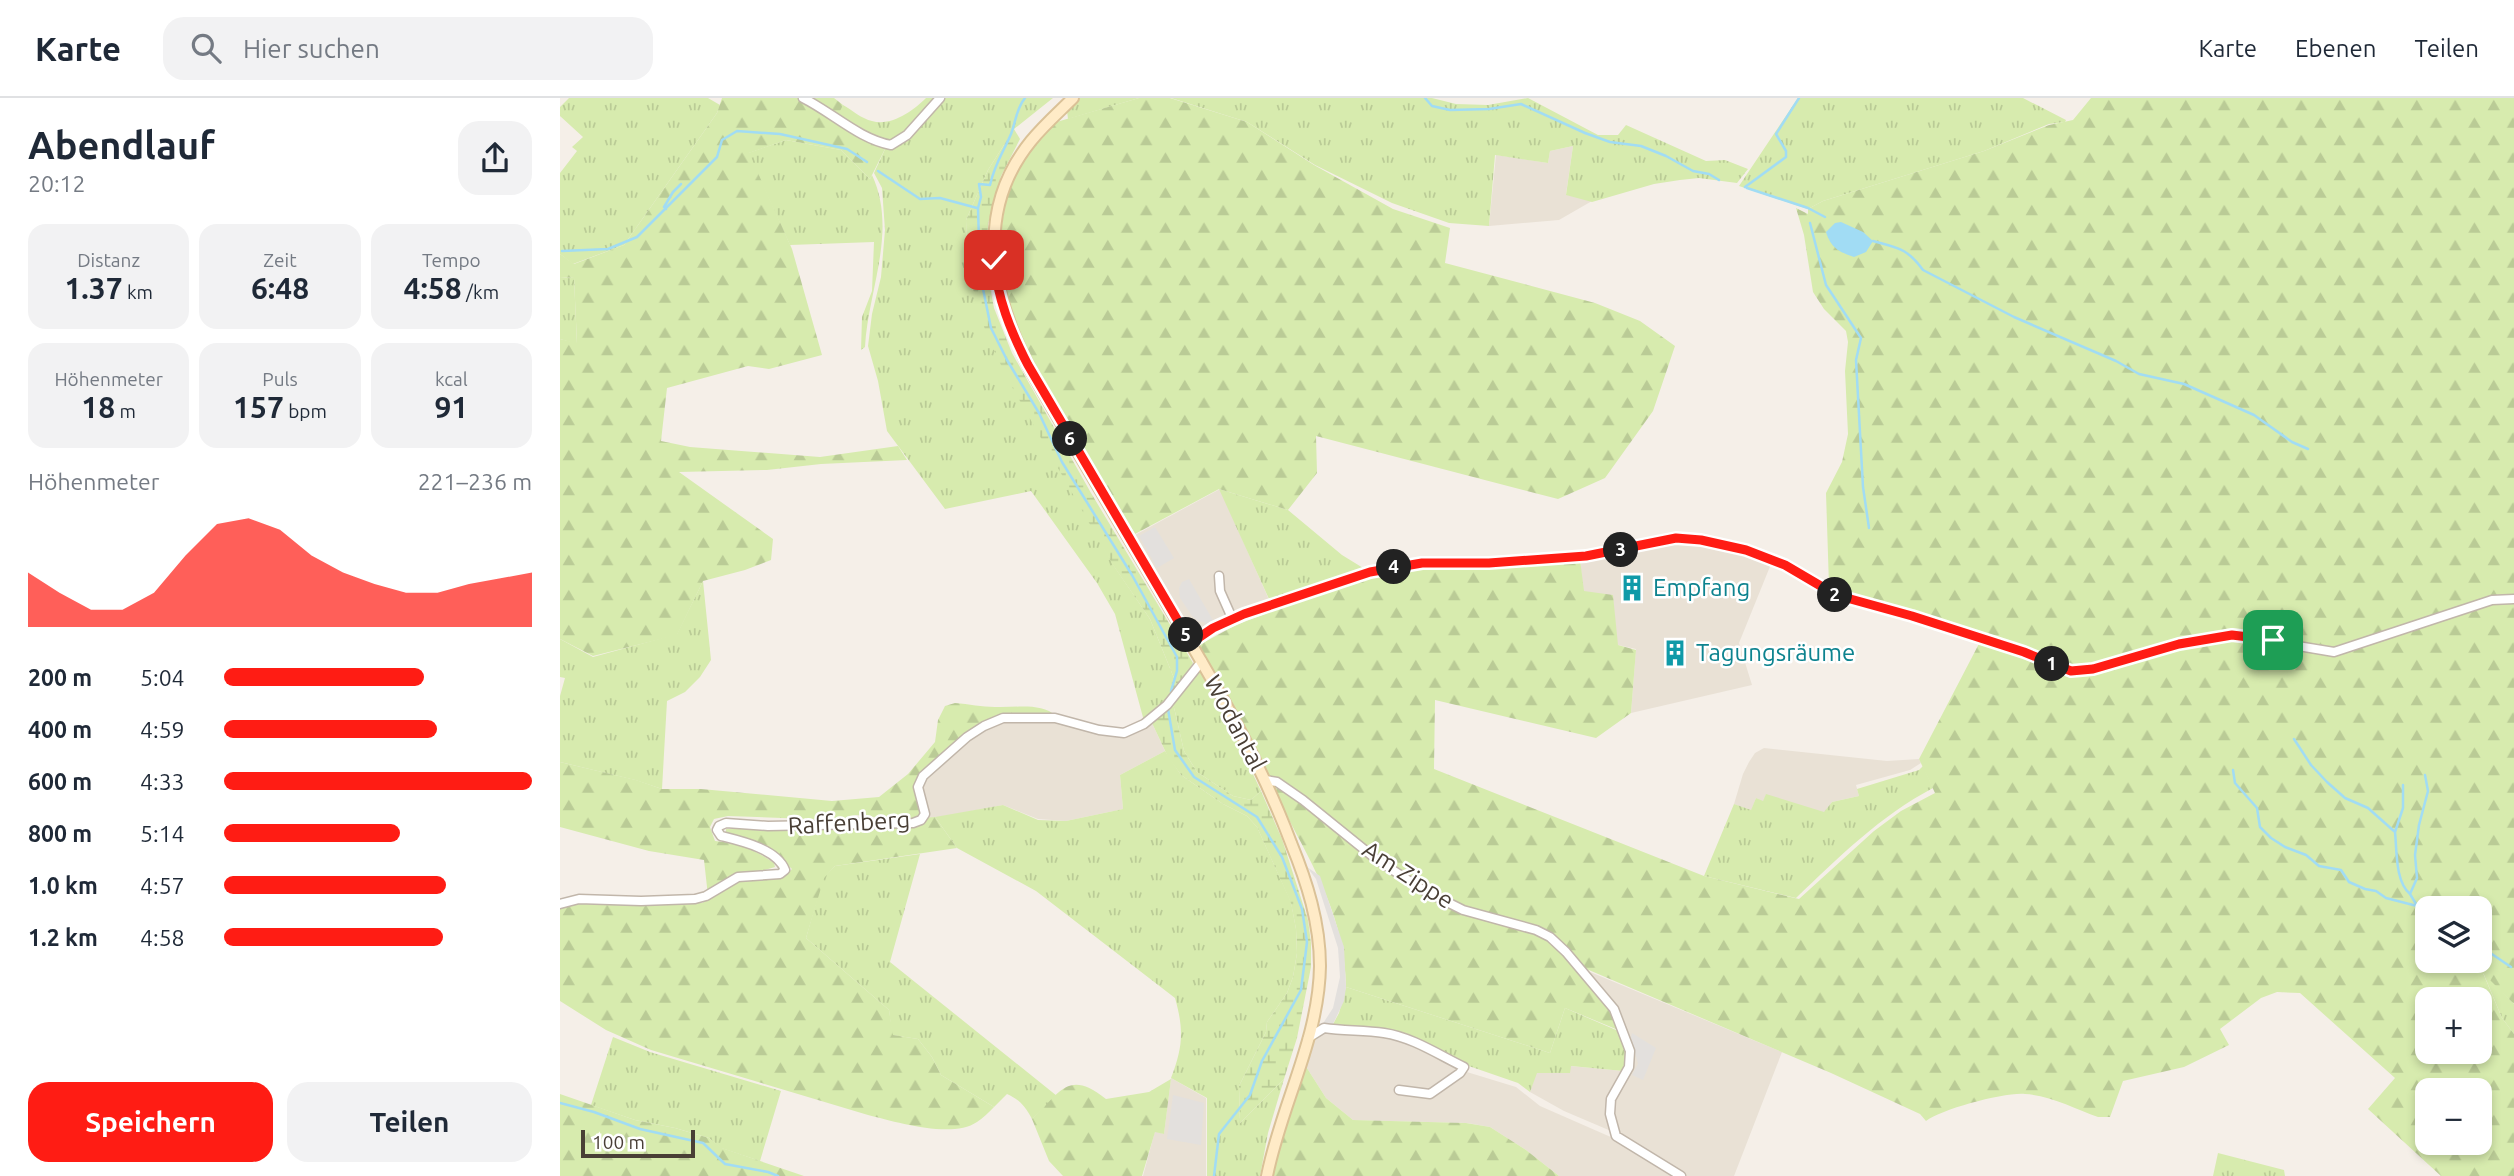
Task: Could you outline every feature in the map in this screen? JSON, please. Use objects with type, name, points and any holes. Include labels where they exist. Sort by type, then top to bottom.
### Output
[{"type":"main road","name":"Wodantal","points":[[1073,98],[1031,141],[1006,186],[994,237],[997,285],[1007,319],[1028,365],[1235,718],[1265,780],[1302,870],[1315,914],[1320,967],[1308,1038],[1267,1176]]},
{"type":"street","points":[[803,98],[825,108],[871,140],[891,145],[907,135],[940,98]]},
{"type":"street","points":[[1191,643],[1232,618],[1340,580],[1402,565],[1489,563],[1586,556],[1676,538],[1701,540],[1746,550],[1785,565],[1836,595],[2024,652],[2071,671],[2093,669],[2179,644],[2232,635],[2334,652],[2492,600],[2514,599]]},
{"type":"street","points":[[1219,576],[1220,591],[1232,618]]},
{"type":"street","name":"Raffenberg","points":[[560,904],[579,899],[695,899],[706,896],[738,877],[780,874],[785,870],[784,865],[775,857],[740,840],[721,836],[717,830],[719,826],[726,823],[768,826],[913,823],[921,820],[925,814],[918,787],[923,776],[967,737],[984,726],[1003,718],[1055,718],[1099,730],[1124,733],[1144,724],[1167,705],[1196,664],[1202,661]]},
{"type":"street","name":"Am Zippe","points":[[1265,780],[1277,782],[1303,800],[1376,859],[1423,890],[1463,911],[1536,930],[1550,937],[1566,952],[1614,1009],[1630,1051],[1629,1067],[1611,1100],[1610,1114],[1616,1136],[1681,1176]]},
{"type":"street","points":[[1308,1038],[1324,1028],[1384,1033],[1404,1038],[1464,1067],[1460,1073],[1430,1094],[1399,1090]]},
{"type":"shaded area","points":[[1573,146],[1566,194],[1592,201],[1559,220],[1489,226],[1496,155],[1548,163],[1550,151]]},
{"type":"shaded area","points":[[1220,489],[1270,602],[1194,635],[1135,535]]},
{"type":"shaded area","points":[[1155,527],[1174,558],[1157,568],[1139,536]]},
{"type":"shaded area","points":[[1681,541],[1705,543],[1746,553],[1771,564],[1739,643],[1752,685],[1631,713],[1636,649],[1618,645],[1583,591],[1580,559]]},
{"type":"shaded area","points":[[1189,579],[1214,622],[1207,626],[1192,616],[1180,598],[1179,588],[1182,582]]},
{"type":"shaded area","points":[[1004,719],[1053,720],[1134,732],[1152,723],[1165,751],[1120,775],[1123,809],[1066,821],[1038,819],[1003,805],[925,820],[921,781],[968,738]]},
{"type":"shaded area","points":[[1764,748],[1887,761],[1919,759],[1921,763],[1910,770],[1856,785],[1859,796],[1832,802],[1824,813],[1766,795],[1763,802],[1756,798],[1751,811],[1734,804],[1749,762],[1755,753]]},
{"type":"shaded area","points":[[1307,867],[1320,876],[1344,947],[1344,1001],[1332,1026],[1322,1025],[1333,1008],[1340,977],[1338,948],[1316,879]]},
{"type":"shaded area","points":[[1583,969],[1782,1052],[1734,1176],[1687,1176],[1621,1135],[1613,1108],[1632,1051],[1627,1032],[1615,1007]]},
{"type":"shaded area","points":[[1324,1031],[1384,1036],[1404,1041],[1457,1069],[1516,1087],[1540,1106],[1613,1138],[1672,1176],[1559,1176],[1490,1127],[1467,1123],[1353,1120],[1326,1098],[1305,1065],[1311,1045]]},
{"type":"shaded area","points":[[1632,1033],[1656,1048],[1643,1080],[1632,1075],[1638,1064]]},
{"type":"shaded area","points":[[1570,1066],[1623,1071],[1616,1083],[1611,1131],[1564,1111],[1530,1092],[1536,1073],[1570,1073]]},
{"type":"shaded area","points":[[1171,1078],[1206,1098],[1206,1176],[1143,1176],[1155,1131],[1164,1134]]},
{"type":"shaded area","points":[[1173,1095],[1204,1103],[1201,1145],[1167,1139]]},
{"type":"green space","points":[[569,98],[708,98],[720,105],[624,245],[573,264],[560,254],[560,173],[577,151],[572,147],[583,137],[560,116],[560,107]]},
{"type":"green space","points":[[722,98],[834,98],[843,105],[838,115],[879,141],[889,141],[870,179],[841,150],[786,140],[749,153],[792,249],[822,355],[769,369],[748,366],[667,388],[661,441],[690,447],[820,457],[898,446],[907,460],[821,464],[767,470],[679,472],[773,539],[771,560],[703,581],[677,635],[593,656],[560,639],[560,339],[577,343],[574,278],[560,277],[560,254],[574,264],[624,245],[717,113]]},
{"type":"green space","points":[[926,98],[937,98],[912,126],[889,141],[870,137],[837,115],[843,105],[868,120],[887,122],[909,112]]},
{"type":"green space","points":[[943,98],[1053,98],[1014,129],[988,170],[966,220],[967,258],[1069,484],[1114,566],[1150,619],[1178,688],[1144,721],[1115,614],[1097,583],[1031,491],[945,509],[887,431],[878,381],[868,346],[881,277],[885,230],[882,188],[874,173],[886,147],[896,145]]},
{"type":"green space","points":[[1080,98],[1139,98],[1068,119],[1067,111]]},
{"type":"green space","points":[[1139,98],[1170,98],[1247,122],[1314,165],[1393,209],[1450,228],[1445,263],[1595,303],[1640,321],[1675,346],[1653,411],[1605,478],[1558,499],[1316,436],[1317,473],[1288,510],[1219,489],[1135,534],[1040,377],[1025,347],[1003,287],[999,241],[1007,195],[1023,156],[1053,123]]},
{"type":"green space","points":[[1171,98],[1432,98],[1456,104],[1488,105],[1528,98],[1598,135],[1618,135],[1626,125],[1706,161],[1725,160],[1748,169],[1737,183],[1699,178],[1680,180],[1654,184],[1592,202],[1566,195],[1573,146],[1550,151],[1548,163],[1495,155],[1489,226],[1449,223],[1392,203],[1315,165],[1247,122]]},
{"type":"green space","points":[[1798,98],[2023,98],[2066,120],[2049,124],[1984,151],[1823,201],[1808,209],[1739,186]]},
{"type":"green space","points":[[2091,98],[2514,98],[2514,1004],[2483,973],[2489,987],[2415,987],[2415,1064],[2492,1064],[2492,994],[2502,1018],[2514,1034],[2514,1176],[2441,1176],[2418,1155],[2492,1155],[2492,1078],[2415,1078],[2415,1152],[2368,1109],[2395,1078],[2300,993],[2277,992],[2261,998],[2220,1029],[2229,1045],[2184,1067],[2123,1081],[2110,1117],[2098,1117],[2043,1097],[2016,1094],[1959,1107],[1926,1121],[1920,1114],[1831,1073],[1577,965],[1613,1010],[1623,1032],[1565,1008],[1550,1053],[1346,987],[1340,939],[1326,896],[1199,645],[1236,625],[1372,573],[1402,567],[1462,567],[1580,559],[1584,591],[1613,595],[1618,645],[1636,650],[1631,713],[1596,738],[1435,700],[1434,769],[1704,876],[1799,899],[1874,831],[1901,811],[1935,793],[1919,759],[1983,636],[1843,596],[1829,586],[1826,493],[1842,462],[1848,434],[1845,371],[1848,342],[1846,331],[1824,309],[1813,292],[1804,235],[1796,208],[1808,214],[1808,209],[1823,201],[1984,151],[2049,125],[2073,120]]},
{"type":"green space","points":[[1014,129],[1020,139],[1001,176],[988,224],[986,265],[994,308],[1012,353],[1091,493],[1193,663],[1178,688],[1150,619],[1113,565],[1008,380],[986,333],[973,289],[967,259],[966,220],[988,170]]},
{"type":"green space","points":[[786,140],[841,150],[870,179],[872,175],[879,196],[882,239],[865,347],[861,350],[862,317],[872,291],[874,242],[790,245],[748,153]]},
{"type":"green space","points":[[560,277],[574,278],[577,344],[560,339]]},
{"type":"green space","points":[[1219,489],[1288,510],[1342,555],[1368,571],[1269,599]]},
{"type":"green space","points":[[703,581],[711,660],[700,677],[685,692],[667,701],[662,789],[560,762],[560,696],[565,678],[560,677],[560,639],[593,657],[677,634]]},
{"type":"green space","points":[[1195,672],[1200,672],[1229,724],[1261,791],[1251,800],[1233,796],[1197,772],[1184,751],[1173,703]]},
{"type":"green space","points":[[955,703],[990,707],[1035,707],[1056,716],[1034,714],[981,725],[918,780],[922,819],[905,824],[856,815],[837,820],[728,816],[714,819],[710,827],[715,841],[739,845],[753,851],[774,863],[775,867],[734,879],[708,896],[704,860],[649,851],[560,827],[560,762],[662,789],[701,789],[832,801],[879,797],[908,774],[935,742],[938,720],[945,706]]},
{"type":"green space","points":[[1173,703],[1184,751],[1197,772],[1233,796],[1251,800],[1261,791],[1282,839],[1308,920],[1311,967],[1297,1038],[1284,1079],[1240,1123],[1239,1086],[1266,1032],[1267,1022],[1287,993],[1293,977],[1297,953],[1296,929],[1291,903],[1257,827],[1247,816],[1223,804],[1181,775],[1168,757],[1152,723]]},
{"type":"green space","points":[[1165,751],[1181,775],[1223,804],[1247,816],[1257,827],[1291,902],[1297,953],[1293,977],[1287,993],[1267,1022],[1266,1032],[1239,1086],[1240,1123],[1284,1079],[1268,1133],[1260,1176],[1207,1176],[1207,1098],[1171,1078],[1181,1038],[1175,998],[1036,891],[957,848],[935,817],[1003,805],[1038,820],[1066,821],[1123,809],[1120,775]]},
{"type":"green space","points":[[1923,766],[1933,788],[1878,824],[1796,898],[1704,876],[1734,804],[1751,810],[1756,798],[1763,801],[1766,794],[1824,812],[1832,802],[1859,796],[1857,789],[1919,770]]},
{"type":"green space","points":[[856,817],[890,821],[935,817],[957,848],[835,866],[824,878],[806,938],[889,1010],[893,1035],[918,1039],[932,1057],[941,1075],[994,1107],[977,1122],[966,1127],[939,1129],[868,1115],[651,1050],[606,1030],[560,1001],[560,905],[572,901],[702,903],[735,882],[782,878],[792,869],[770,849],[726,833],[726,829],[838,822]]},
{"type":"green space","points":[[920,854],[890,962],[1057,1096],[1032,1119],[1022,1104],[1007,1094],[994,1107],[941,1075],[932,1057],[918,1039],[892,1035],[889,1010],[806,938],[823,878],[835,866]]},
{"type":"green space","points":[[2483,973],[2514,1004],[2514,1034],[2502,1018],[2492,994],[2492,987],[2489,987]]},
{"type":"green space","points":[[1346,987],[1550,1053],[1565,1008],[1623,1033],[1628,1062],[1623,1071],[1571,1066],[1570,1073],[1537,1073],[1530,1092],[1518,1083],[1463,1064],[1404,1036],[1332,1026],[1339,1013]]},
{"type":"green space","points":[[613,1037],[650,1052],[781,1091],[760,1161],[721,1148],[709,1138],[635,1120],[591,1105]]},
{"type":"green space","points":[[1305,1065],[1326,1098],[1353,1120],[1466,1123],[1490,1127],[1559,1176],[1273,1176],[1276,1155]]},
{"type":"green space","points":[[1171,1079],[1164,1134],[1155,1132],[1142,1176],[1063,1176],[1049,1161],[1032,1119],[1058,1093],[1074,1085],[1082,1086],[1106,1099],[1149,1092]]},
{"type":"green space","points":[[560,1094],[635,1120],[709,1138],[722,1148],[804,1176],[560,1176]]},
{"type":"green space","points":[[2218,1153],[2284,1170],[2285,1176],[2213,1176]]},
{"type":"water","points":[[1841,222],[1863,232],[1873,241],[1866,252],[1854,257],[1833,246],[1826,232],[1835,223]]},
{"type":"waterway","points":[[1025,98],[990,185],[979,184],[980,274],[991,328],[1039,413],[1062,462],[1132,575],[1177,657],[1177,671],[1171,691]]},
{"type":"waterway","points":[[1425,98],[1432,106],[1450,110],[1489,109],[1521,104],[1585,133],[1610,142],[1641,146],[1693,171],[1709,174],[1719,180]]},
{"type":"waterway","points":[[1745,187],[1786,157],[1786,151],[1776,134],[1799,98]]},
{"type":"waterway","points":[[562,251],[608,249],[637,237],[717,157],[722,140],[737,131],[780,134],[847,149],[867,162]]},
{"type":"waterway","points":[[878,171],[920,199],[940,198],[977,208]]},
{"type":"waterway","points":[[666,209],[664,207],[681,184]]},
{"type":"waterway","points":[[1747,188],[1808,208],[1825,217]]},
{"type":"waterway","points":[[1810,223],[1826,285],[1861,338],[1856,360],[1863,487],[1869,528]]},
{"type":"waterway","points":[[1873,241],[1901,250],[1912,257],[1923,270],[2014,317],[2116,361],[2139,374],[2184,384],[2254,415],[2292,442],[2308,449]]},
{"type":"waterway","points":[[1168,709],[1175,750],[1194,777],[1257,817],[1282,857],[1302,909],[1307,942],[1301,990],[1262,1061],[1250,1095],[1219,1134],[1214,1176]]},
{"type":"waterway","points":[[2294,739],[2311,765],[2327,782],[2345,798],[2368,808],[2395,832],[2399,874],[2410,894]]},
{"type":"waterway","points":[[2233,770],[2235,783],[2257,808],[2260,827],[2271,838],[2306,855],[2319,866],[2341,870],[2349,882],[2376,891],[2386,898],[2415,905]]},
{"type":"waterway","points":[[2415,902],[2410,894],[2417,878],[2415,855],[2428,791],[2425,775]]},
{"type":"waterway","points":[[2395,832],[2403,808],[2403,785]]},
{"type":"waterway","points":[[2492,954],[2511,967]]},
{"type":"waterway","points":[[560,1103],[640,1129],[703,1143],[725,1164],[778,1176]]},
{"type":"place","name":"Empfang","points":[[1632,588]]},
{"type":"place","name":"Tagungsräume","points":[[1675,653]]},
{"type":"route","points":[[994,260],[1001,302],[1028,365],[1191,643],[1232,618],[1340,580],[1402,565],[1489,563],[1586,556],[1676,538],[1701,540],[1746,550],[1785,565],[1836,595],[2024,652],[2071,671],[2093,669],[2179,644],[2232,635],[2273,640]]}]
